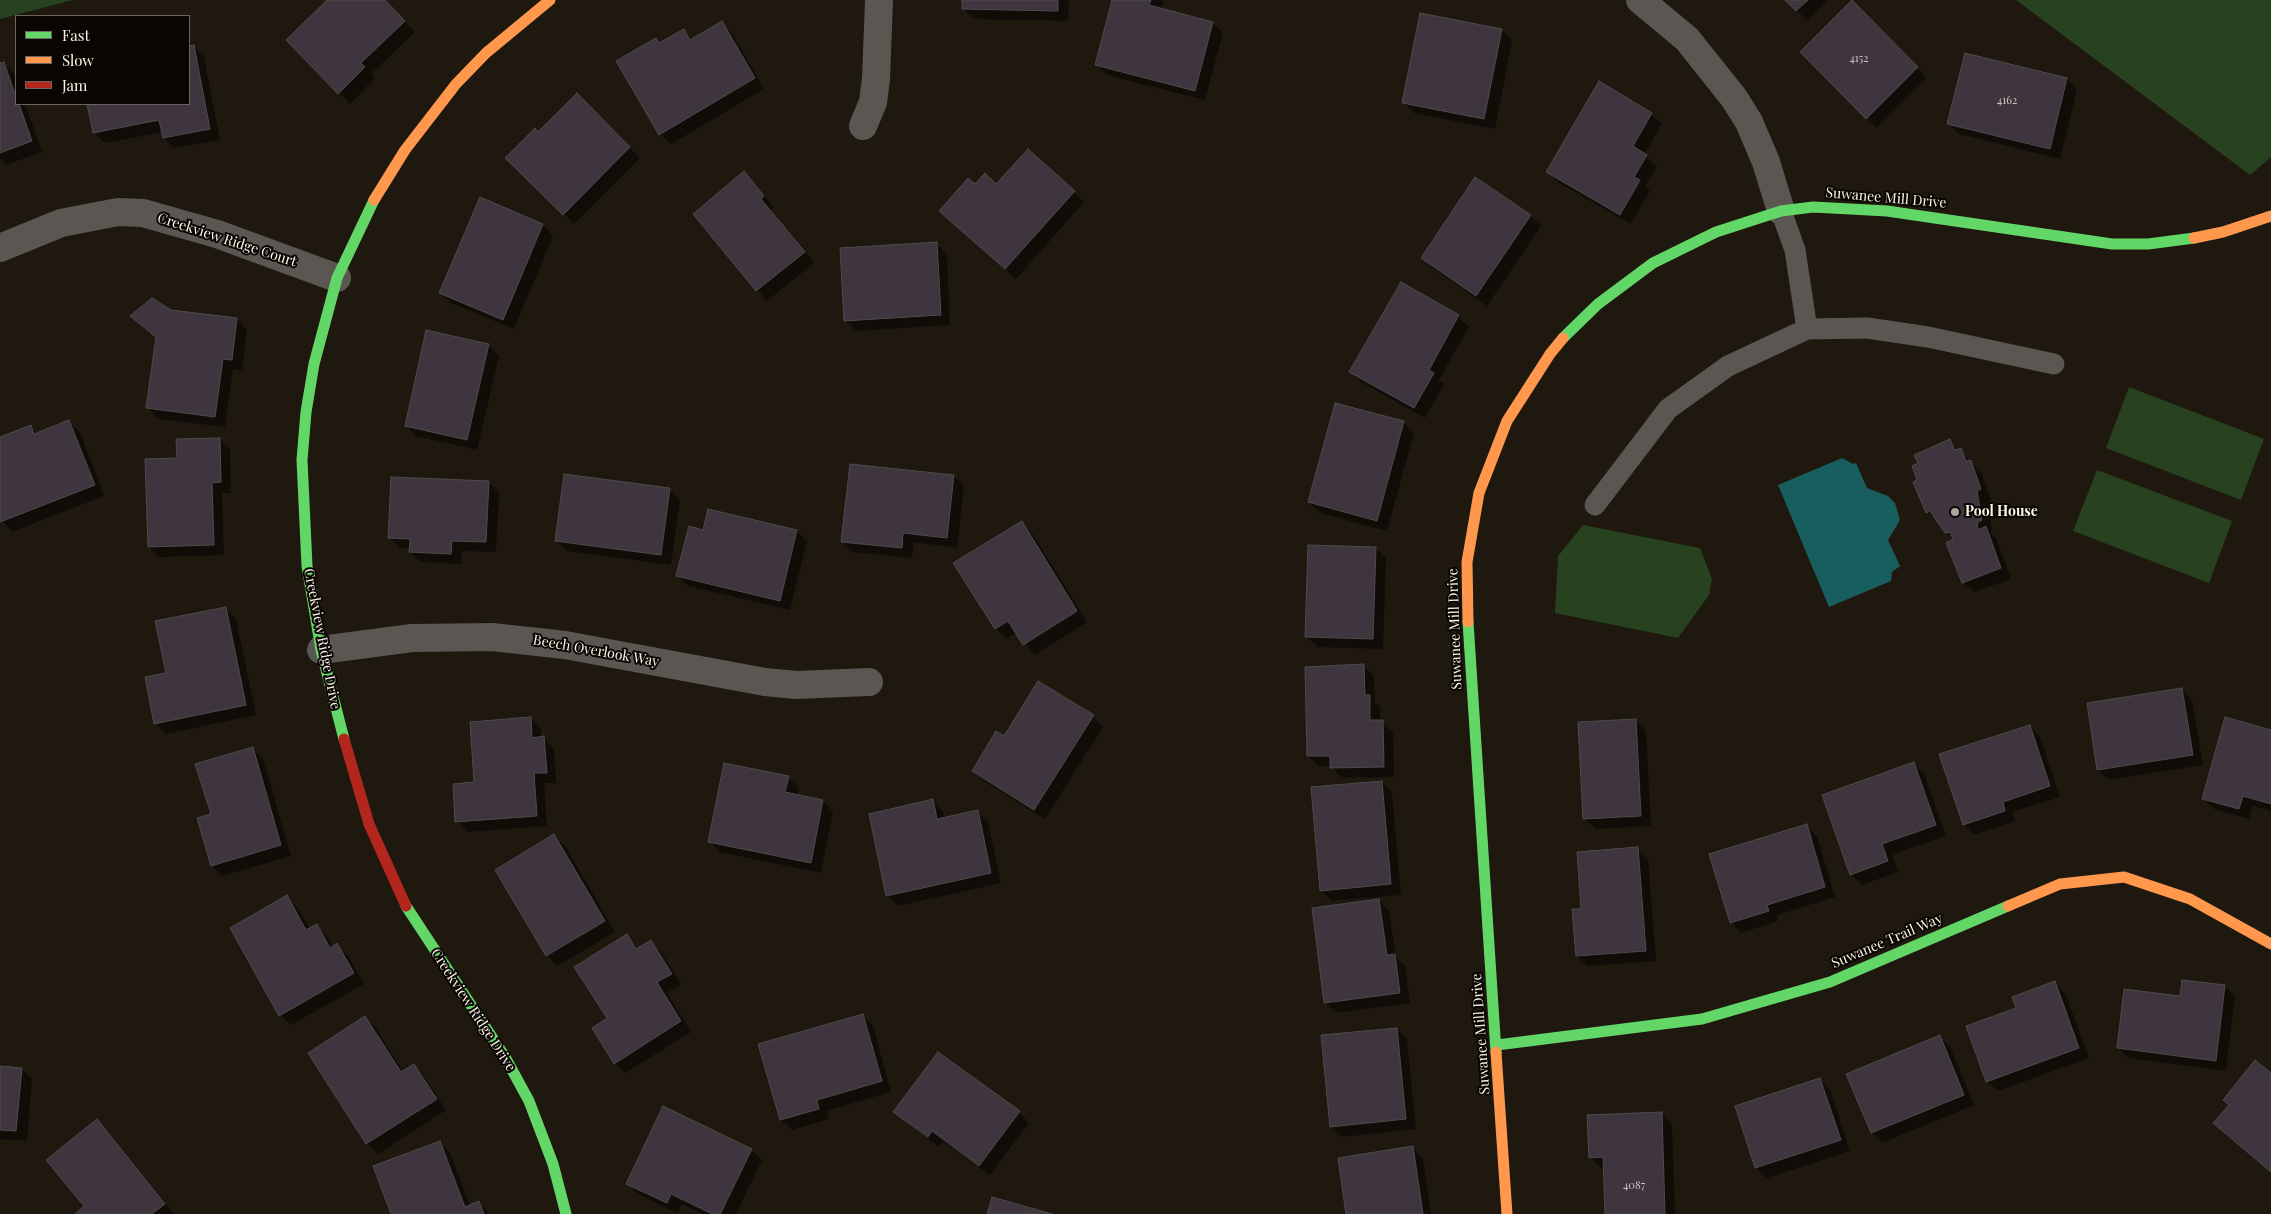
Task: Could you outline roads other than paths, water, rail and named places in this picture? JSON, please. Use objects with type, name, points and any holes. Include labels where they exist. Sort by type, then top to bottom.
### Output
[{"type":"street","name":"Creekview Ridge Drive","points":[[550,0],[486,53],[430,116],[380,188],[357,232],[337,278],[314,364],[306,412],[302,460],[307,566],[321,650],[355,780],[386,867],[414,919],[516,1075],[529,1101],[554,1164],[566,1214]]},
{"type":"street","points":[[863,126],[873,102],[876,79],[879,0]]},
{"type":"street","points":[[1640,0],[1686,39],[1734,98],[1749,122],[1766,162],[1781,211]]},
{"type":"street","name":"Suwanee Mill Drive","points":[[1507,1214],[1467,601],[1467,562],[1479,493],[1491,458],[1507,421],[1526,388],[1567,334],[1622,284],[1653,264],[1686,246],[1747,220],[1781,211],[1812,207],[1887,211],[2112,244],[2148,244],[2186,239],[2223,232],[2271,216]]},
{"type":"street","name":"Creekview Ridge Court","points":[[0,248],[61,223],[118,212],[143,213],[200,228],[337,278]]},
{"type":"street","name":"Beech Overlook Way","points":[[321,650],[412,638],[492,636],[565,645],[765,682],[796,685],[869,682]]},
{"type":"street","name":"Suwanee Trail Way","points":[[1497,1045],[1702,1019],[1830,982],[2060,884],[2124,877],[2190,899],[2271,944]]},
{"type":"lane","points":[[1781,211],[1794,250],[1807,329]]},
{"type":"lane","points":[[1595,505],[1668,409],[1728,366],[1807,329],[1867,328],[1928,338],[2054,364]]},
{"type":"water","points":[[1842,458],[1853,464],[1856,463],[1867,488],[1888,496],[1895,503],[1900,520],[1888,540],[1900,566],[1892,572],[1891,581],[1829,607],[1778,485]]},
{"type":"place","name":"Pool House","points":[[1955,512]]}]
